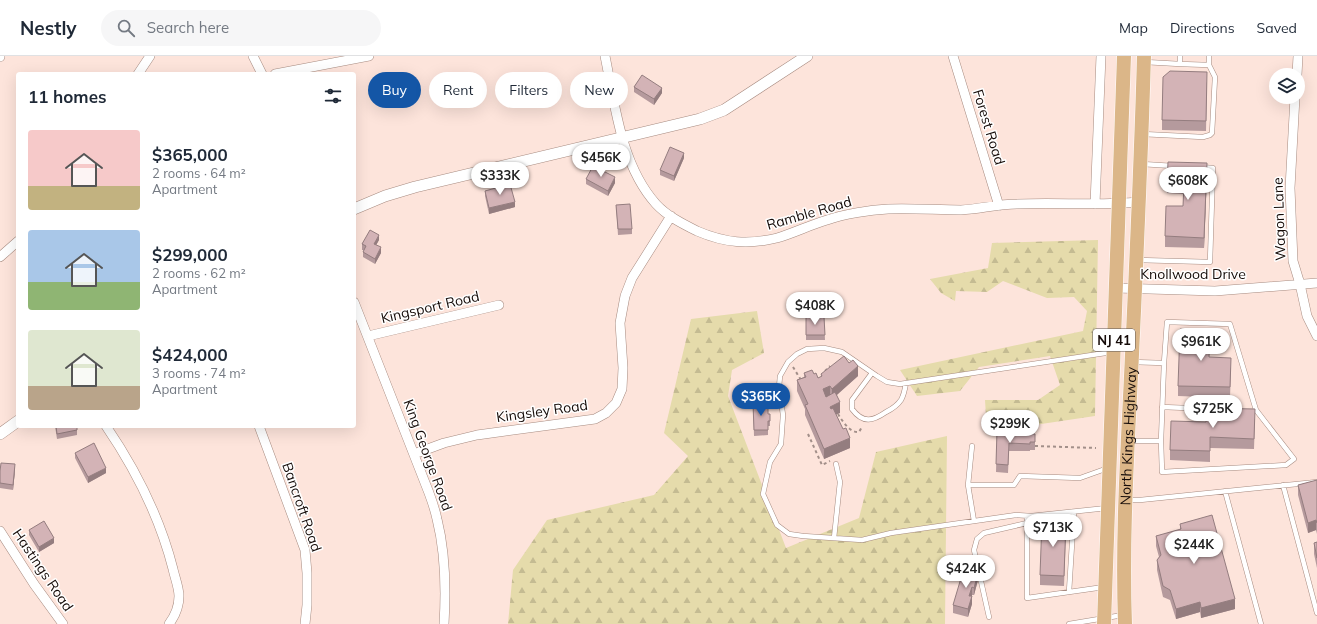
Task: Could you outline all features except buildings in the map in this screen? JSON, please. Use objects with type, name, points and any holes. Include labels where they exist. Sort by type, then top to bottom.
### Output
[{"type":"main road","name":"North Kings Highway","points":[[1104,621],[1124,56]]},
{"type":"main road","name":"North Kings Highway","points":[[1125,620],[1126,500],[1144,59]]},
{"type":"street","points":[[139,72],[150,56]]},
{"type":"street","points":[[253,56],[261,72]]},
{"type":"street","points":[[286,72],[370,56]]},
{"type":"street","name":"Ramble Road","points":[[605,56],[622,137],[634,169],[647,192],[656,205],[671,216],[688,227],[711,237],[732,242],[753,242],[778,238],[829,219],[860,212],[888,209],[963,210],[1016,204],[1119,204],[1139,202]]},
{"type":"street","points":[[356,208],[385,196],[415,187],[700,119],[724,110],[807,56]]},
{"type":"street","name":"Forest Road","points":[[953,56],[999,206]]},
{"type":"street","points":[[1095,204],[1101,56]]},
{"type":"street","points":[[1297,68],[1298,56]]},
{"type":"street","name":"Wagon Lane","points":[[1295,104],[1290,188],[1293,261],[1307,316],[1317,336]]},
{"type":"street","name":"Kingsley Road","points":[[414,454],[444,443],[477,435],[595,419],[606,414],[616,403],[622,389],[623,368],[620,323],[625,296],[632,278],[671,216]]},
{"type":"street","points":[[0,257],[16,243]]},
{"type":"street","name":"Knollwood Drive","points":[[1116,288],[1215,291],[1317,283]]},
{"type":"street","name":"Kingsport Road","points":[[368,336],[499,305]]},
{"type":"street","name":"King George Road","points":[[356,307],[429,493],[437,520],[442,549],[445,606],[444,624]]},
{"type":"street","points":[[0,434],[16,422]]},
{"type":"street","points":[[107,428],[120,446],[144,488],[168,548],[179,594],[178,606],[174,618],[169,624]]},
{"type":"street","name":"Bancroft Road","points":[[259,428],[305,550],[307,573],[305,624]]},
{"type":"street","name":"Hastings Road","points":[[0,531],[34,584],[63,624]]},
{"type":"lane","points":[[1180,56],[1180,64]]},
{"type":"lane","points":[[1141,134],[1203,137],[1212,133],[1215,77],[1209,65],[1209,56]]},
{"type":"lane","points":[[1144,59],[1180,64],[1209,65]]},
{"type":"lane","points":[[1140,164],[1175,166]]},
{"type":"lane","points":[[1136,260],[1210,262],[1213,168],[1198,167]]},
{"type":"lane","points":[[1167,322],[1230,324],[1256,410],[1294,459],[1286,465],[1162,472],[1162,407],[1167,322]]},
{"type":"lane","points":[[1108,508],[1027,516],[1016,514],[891,533],[862,540],[789,534],[777,525],[763,494],[770,462],[781,444],[783,415],[779,387],[780,376],[789,361],[797,354],[807,350],[824,348],[842,352],[887,382],[900,384],[1114,352]]},
{"type":"lane","points":[[1132,362],[1164,363]]},
{"type":"lane","points":[[872,373],[852,400],[852,409],[857,416],[863,419],[869,420],[878,417],[896,406],[903,396],[906,383]]},
{"type":"lane","points":[[1162,407],[1217,409]]},
{"type":"lane","points":[[1248,410],[1256,410]]},
{"type":"lane","points":[[1128,441],[1161,441]]},
{"type":"lane","points":[[972,446],[968,485],[974,521]]},
{"type":"lane","points":[[834,538],[840,482],[835,462]]},
{"type":"lane","points":[[968,485],[1014,485],[1020,476],[1080,478],[1110,467]]},
{"type":"lane","points":[[1126,500],[1140,500],[1317,482]]},
{"type":"lane","points":[[1283,485],[1317,613]]},
{"type":"lane","points":[[1225,491],[1261,624]]},
{"type":"lane","points":[[1069,592],[1074,512]]},
{"type":"lane","points":[[1027,516],[1027,598],[1105,587]]},
{"type":"lane","points":[[989,617],[974,550],[977,539],[984,533],[1027,523]]},
{"type":"lane","points":[[1069,624],[1125,620]]},
{"type":"path","points":[[789,361],[804,386]]},
{"type":"path","points":[[820,376],[830,366]]},
{"type":"path","points":[[838,414],[851,430],[859,432],[862,427]]},
{"type":"path","points":[[808,434],[822,464],[835,462]]},
{"type":"path","points":[[1035,446],[1096,448]]},
{"type":"green space","points":[[1098,240],[1095,416],[987,432],[985,400],[1038,400],[1060,385],[1050,356],[979,367],[960,391],[917,396],[900,370],[1083,331],[1087,311],[1074,297],[1047,298],[1003,281],[987,292],[956,291],[955,301],[941,293],[930,279],[988,268],[992,243]]},
{"type":"green space","points":[[757,311],[764,353],[732,370],[728,396],[786,548],[859,518],[876,452],[947,436],[945,624],[508,624],[513,570],[547,520],[654,495],[688,456],[664,433],[691,319]]}]
